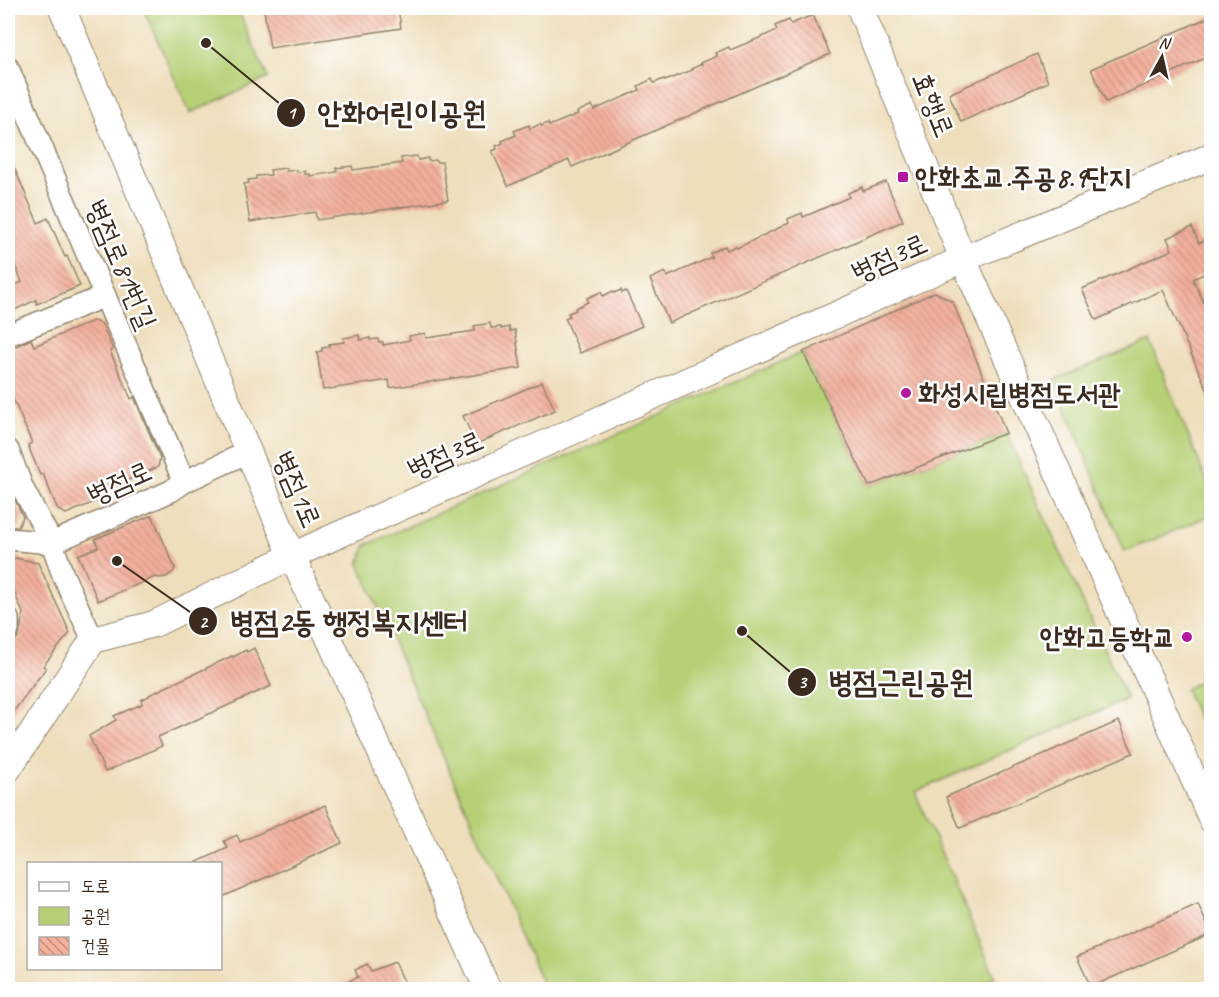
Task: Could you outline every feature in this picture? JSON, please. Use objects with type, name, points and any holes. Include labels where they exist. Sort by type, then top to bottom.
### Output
[{"type":"street","name":"병점1로","points":[[62,8],[292,556],[488,990]]},
{"type":"street","name":"효행로","points":[[860,8],[963,258]]},
{"type":"street","name":"병점로81번길","points":[[8,68],[184,482]]},
{"type":"street","name":"병점3로","points":[[93,640],[154,624],[292,556],[963,258],[1212,155]]},
{"type":"street","name":"병점3로","points":[[963,258],[1212,820]]},
{"type":"street","points":[[8,335],[105,296]]},
{"type":"street","points":[[8,450],[23,489],[52,543],[63,575],[93,640],[8,769]]},
{"type":"street","name":"병점로","points":[[8,539],[52,543],[171,491],[184,482],[248,452]]},
{"type":"street","points":[[8,620],[8,630]]},
{"type":"green space","points":[[143,8],[237,8],[268,78],[190,113]]},
{"type":"green space","points":[[1150,341],[1211,492],[1211,515],[1125,552],[1054,380]]},
{"type":"green space","points":[[803,352],[869,486],[1006,433],[1127,699],[915,792],[995,977],[966,990],[545,989],[359,564],[366,545]]},
{"type":"green space","points":[[1211,676],[1211,746],[1185,689]]},
{"type":"building","points":[[268,8],[398,8],[401,28],[270,48],[264,10]]},
{"type":"building","points":[[813,15],[830,54],[572,167],[569,160],[508,186],[492,151],[503,143],[502,141],[516,135],[514,131],[529,125],[530,129],[540,124],[541,126],[548,123],[549,126],[578,114],[577,112],[592,105],[594,110],[640,90],[638,86],[652,79],[654,83],[664,79],[665,81],[717,56],[715,53],[729,47],[730,50],[777,30],[775,26],[789,20],[791,24]]},
{"type":"building","points":[[1212,16],[1212,55],[1106,102],[1091,69]]},
{"type":"building","points":[[1037,54],[1048,82],[961,122],[949,94]]},
{"type":"building","points":[[8,153],[38,223],[48,218],[80,286],[37,304],[36,300],[8,313],[8,288],[22,282],[8,249]]},
{"type":"building","points":[[417,156],[418,160],[428,158],[428,161],[442,162],[448,200],[317,220],[315,212],[250,222],[244,184],[249,183],[248,180],[256,179],[256,176],[271,175],[270,170],[286,168],[286,171],[305,171],[305,174],[310,174],[310,176],[337,172],[336,168],[352,166],[353,170],[402,163],[401,158]]},
{"type":"building","points":[[886,182],[903,221],[669,323],[650,279],[665,272],[667,277],[712,257],[710,253],[725,246],[727,250],[736,246],[737,248],[789,223],[788,219],[802,213],[803,217],[815,212],[849,197],[848,193],[862,187],[863,191]]},
{"type":"building","points":[[1192,227],[1199,243],[1212,238],[1212,270],[1193,279],[1212,321],[1212,401],[1163,290],[1096,320],[1082,289],[1172,250],[1167,238]]},
{"type":"building","points":[[621,290],[622,293],[626,291],[642,326],[580,353],[565,318],[570,316],[568,313],[588,302],[587,298],[601,292],[603,296]]},
{"type":"building","name":"화성시립병점도서관","points":[[935,292],[953,302],[1006,433],[869,486],[803,352]]},
{"type":"building","points":[[93,321],[102,324],[113,350],[110,351],[131,399],[134,397],[160,458],[158,467],[102,491],[104,498],[66,514],[58,510],[28,445],[32,443],[8,387],[8,350],[31,339],[34,346]]},
{"type":"building","points":[[490,323],[491,328],[509,327],[510,331],[515,330],[521,368],[390,388],[389,380],[323,390],[317,352],[329,347],[329,344],[344,342],[343,338],[359,335],[360,340],[378,339],[379,342],[383,342],[383,345],[410,340],[409,336],[425,333],[426,338],[475,331],[474,326]]},
{"type":"building","points":[[542,382],[555,410],[476,444],[463,416]]},
{"type":"building","points":[[8,484],[23,517],[18,527],[8,527]]},
{"type":"building","points":[[152,515],[175,568],[173,572],[166,577],[155,577],[98,601],[78,555],[98,547],[95,539]]},
{"type":"building","points":[[16,558],[38,563],[70,633],[43,666],[46,668],[8,719],[8,648],[19,636],[23,613],[8,577],[8,561]]},
{"type":"building","points":[[254,648],[271,686],[158,737],[162,746],[105,772],[89,736],[116,720],[114,716],[142,704],[141,700],[149,695]]},
{"type":"building","points":[[1119,721],[1133,753],[960,828],[946,797]]},
{"type":"building","points":[[325,805],[342,843],[222,897],[222,862],[197,862],[228,848],[224,841],[237,835],[240,842]]},
{"type":"building","points":[[1198,904],[1211,934],[1091,987],[1077,957]]},
{"type":"building","points":[[395,962],[408,990],[331,990],[358,977],[355,970],[367,964],[371,971]]},
{"type":"place","name":"안화어린이공원","points":[[206,43]]},
{"type":"place","name":"안화초교.주공8.9단지","points":[[903,177]]},
{"type":"place","name":"화성시립병점도서관","points":[[906,393]]},
{"type":"place","name":"병점2동 행정복지센터","points":[[117,561]]},
{"type":"place","name":"병점근린공원","points":[[742,631]]},
{"type":"place","name":"안화고등학교","points":[[1187,637]]}]
